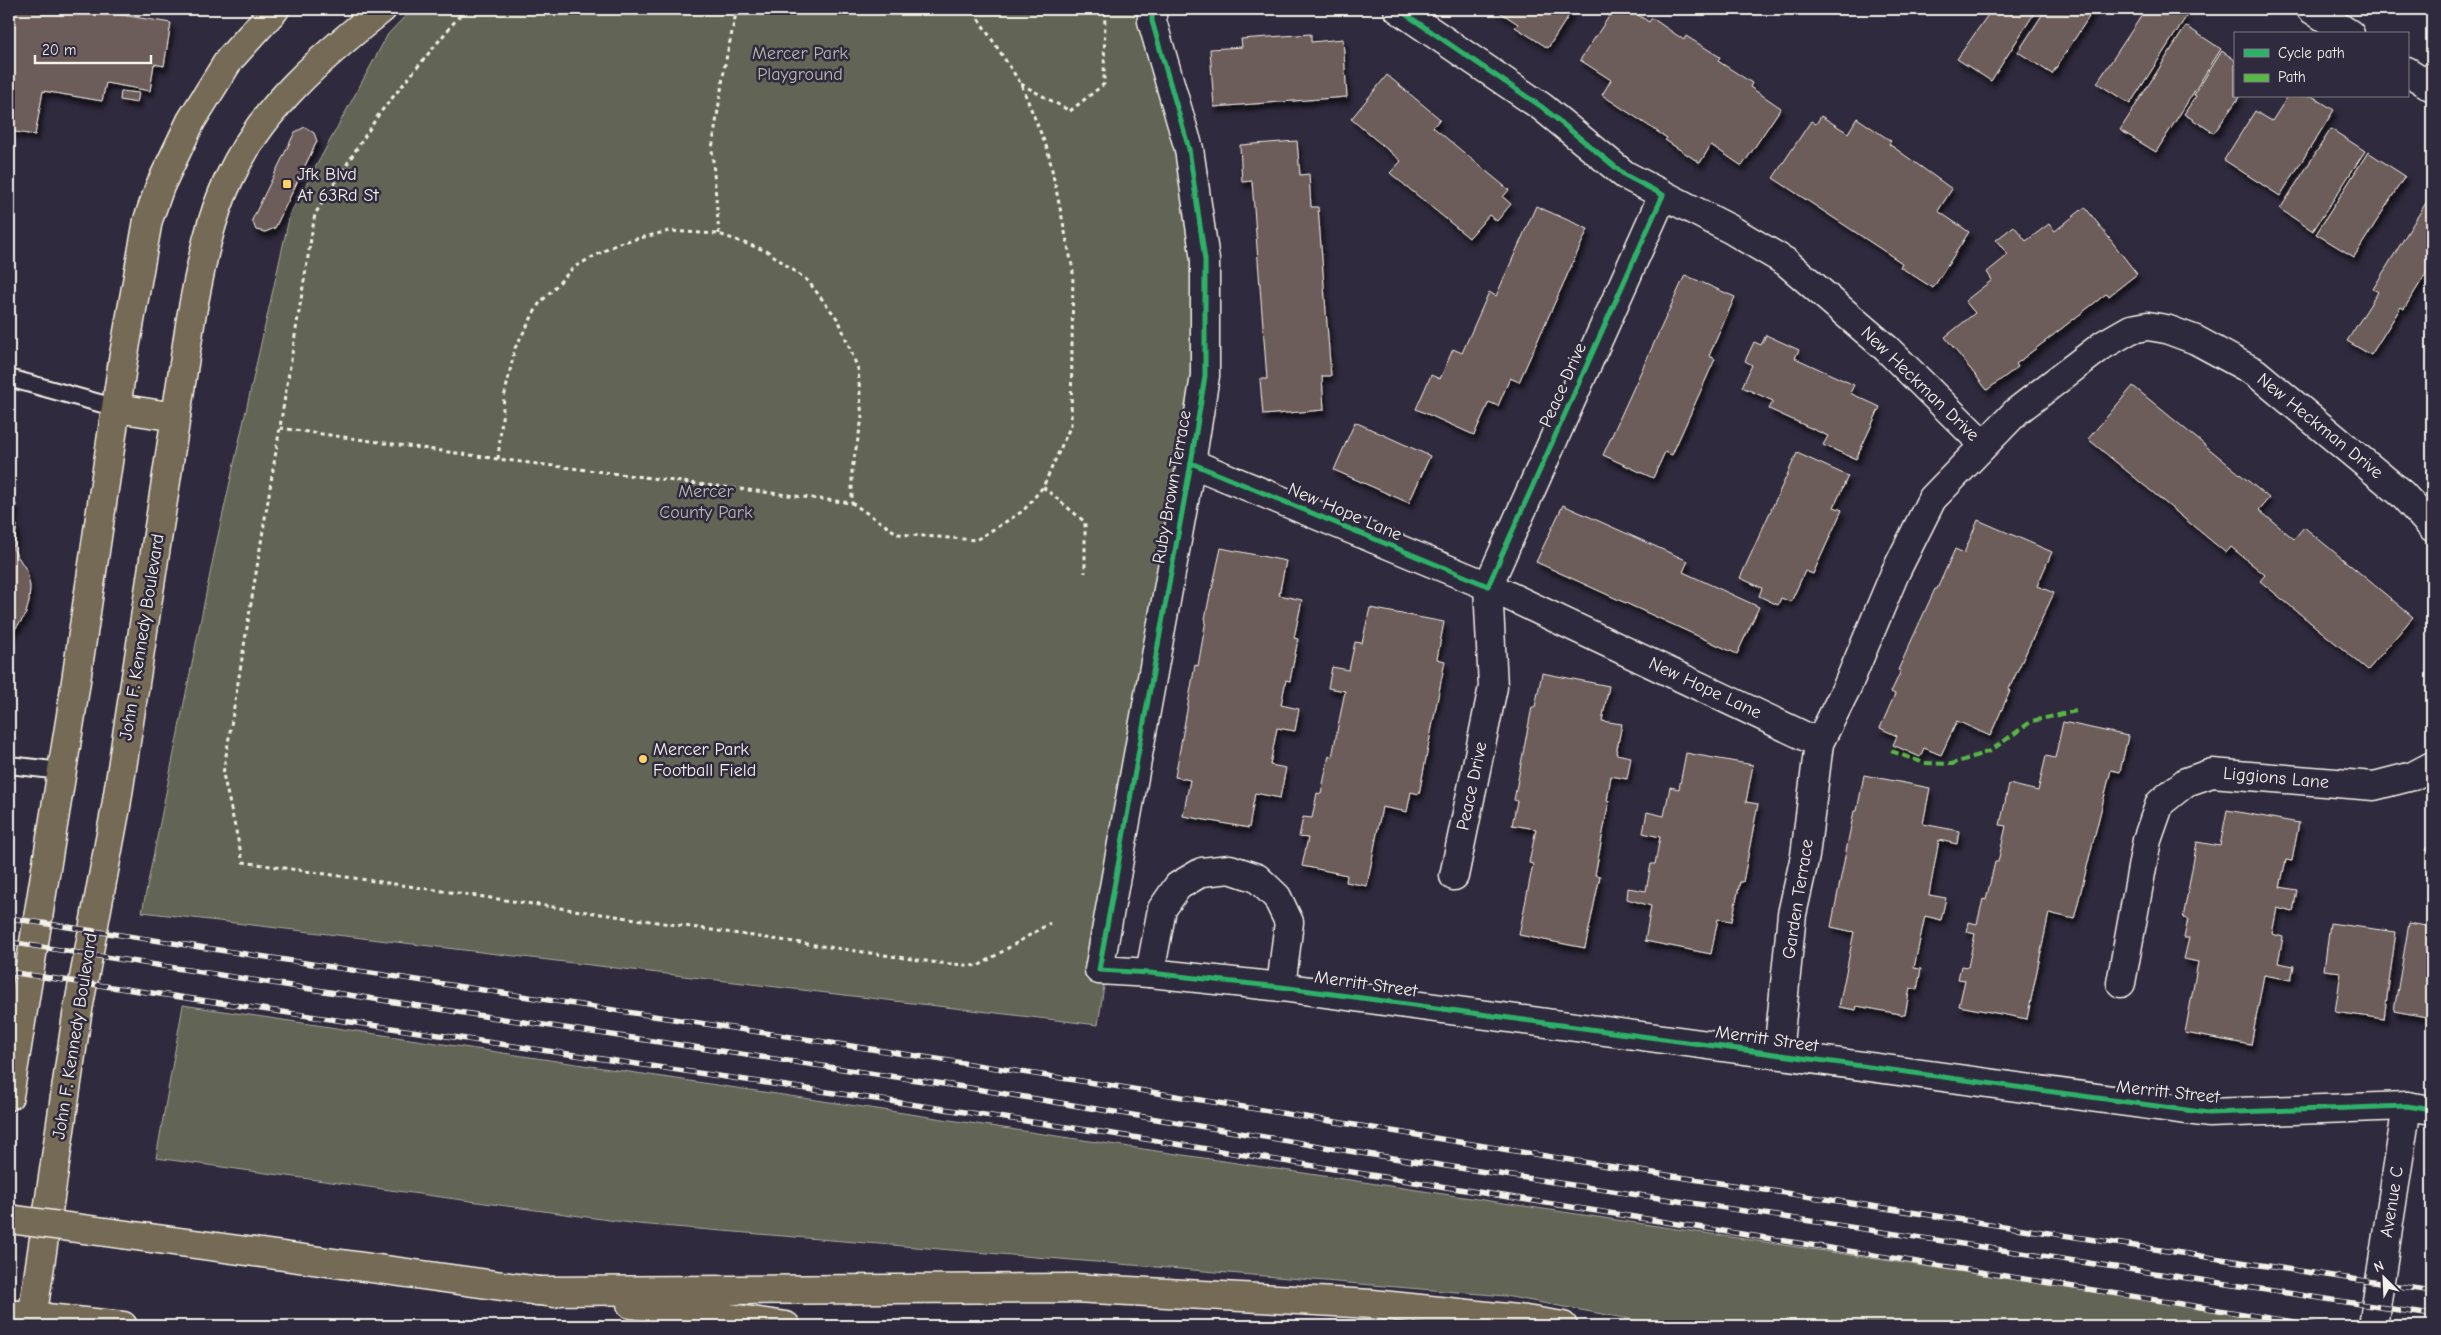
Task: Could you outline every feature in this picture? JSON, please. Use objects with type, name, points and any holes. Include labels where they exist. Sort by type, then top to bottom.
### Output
[{"type":"main road","points":[[9,1096],[148,220],[160,186],[191,121],[229,60],[275,9]]},
{"type":"main road","name":"John F. Kennedy Boulevard","points":[[24,1319],[95,908],[116,807],[176,417],[205,249],[228,180],[262,121],[286,93],[338,45],[382,9]]},
{"type":"main road","points":[[117,408],[176,417]]},
{"type":"main road","points":[[9,1219],[536,1291],[749,1323],[786,1326]]},
{"type":"main road","points":[[536,1291],[1074,1288],[1372,1304],[1526,1320],[1563,1326]]},
{"type":"main road","points":[[24,1319],[123,1326]]},
{"type":"street","name":"Ruby Brown Terrace","points":[[1099,970],[1191,463],[1205,376],[1205,260],[1189,149],[1152,22],[1152,9]]},
{"type":"street","name":"New Heckman Drive","points":[[1398,9],[1542,107],[1625,175],[1786,262],[1887,349],[1984,444],[2017,411],[2102,345],[2131,329],[2148,326],[2166,329],[2196,340],[2255,372],[2402,494],[2432,527]]},
{"type":"street","points":[[2311,9],[2347,32]]},
{"type":"street","points":[[2408,72],[2432,87]]},
{"type":"street","name":"Peace Drive","points":[[1454,876],[1493,687],[1488,586],[1663,195]]},
{"type":"street","points":[[1819,743],[1847,687],[1895,573],[1932,500],[1984,444]]},
{"type":"street","name":"New Hope Lane","points":[[1191,463],[1488,586],[1819,743]]},
{"type":"street","name":"Garden Terrace","points":[[1778,1054],[1792,914],[1805,856],[1819,743]]},
{"type":"street","name":"Liggions Lane","points":[[2121,983],[2147,840],[2160,803],[2186,782],[2212,773],[2374,786],[2413,776],[2432,766]]},
{"type":"street","points":[[1150,973],[1162,909],[1178,886],[1202,872],[1230,869],[1257,878],[1277,897],[1289,922],[1281,987]]},
{"type":"street","name":"Merritt Street","points":[[1099,970],[1150,973],[1281,987],[2208,1113],[2419,1108]]},
{"type":"street","name":"Avenue C","points":[[2373,1326],[2419,1108]]},
{"type":"lane","points":[[9,378],[117,408]]},
{"type":"lane","points":[[9,765],[61,771]]},
{"type":"path","points":[[466,9],[379,114],[315,214],[223,774],[243,862],[929,962],[978,966],[1050,923]]},
{"type":"path","points":[[719,234],[712,149],[725,64],[737,9]]},
{"type":"path","points":[[280,428],[498,459],[852,503],[898,534],[976,540],[1023,511],[1043,487],[1071,425],[1072,270],[1048,151],[1021,84],[972,9]]},
{"type":"path","points":[[1021,84],[1070,111],[1104,84],[1105,9]]},
{"type":"path","points":[[498,459],[504,398],[515,348],[539,304],[574,267],[619,242],[669,231],[719,234],[767,251],[808,281],[839,321],[858,369],[862,419],[852,469],[852,503]]},
{"type":"path","points":[[1043,487],[1085,522],[1085,573]]},
{"type":"green space","name":"Mercer County Park","points":[[412,9],[1159,9],[1209,301],[1098,1025],[142,912],[215,549],[290,214],[388,34]]},
{"type":"green space","points":[[183,1005],[2297,1322],[2296,1326],[1667,1326],[1505,1296],[638,1224],[156,1158]]},
{"type":"building","points":[[9,9],[86,9],[171,23],[164,66],[154,64],[150,91],[106,83],[102,101],[43,91],[35,135],[9,131]]},
{"type":"building","points":[[1495,9],[1573,9],[1548,48],[1515,27],[1518,24]]},
{"type":"building","points":[[1614,9],[1629,9],[1649,22],[1652,18],[1684,40],[1686,36],[1720,57],[1718,61],[1752,83],[1750,87],[1781,108],[1742,166],[1711,145],[1700,163],[1665,140],[1667,138],[1602,95],[1611,80],[1580,60]]},
{"type":"building","points":[[1992,9],[2037,9],[1991,81],[1957,59]]},
{"type":"building","points":[[2046,9],[2094,9],[2052,74],[2018,52]]},
{"type":"building","points":[[2146,9],[2173,9],[2186,17],[2130,104],[2097,83]]},
{"type":"building","points":[[2186,26],[2221,49],[2156,152],[2120,130]]},
{"type":"building","points":[[1311,34],[1311,42],[1343,39],[1347,97],[1214,107],[1210,49],[1242,47],[1241,39]]},
{"type":"building","points":[[2222,51],[2234,59],[2234,98],[2239,98],[2214,133],[2184,114],[2196,96],[2194,95]]},
{"type":"building","points":[[1387,75],[1440,119],[1433,127],[1509,190],[1503,197],[1511,204],[1497,221],[1489,215],[1469,238],[1390,173],[1401,161],[1351,119]]},
{"type":"building","points":[[121,91],[139,93],[137,103],[120,100]]},
{"type":"building","points":[[2287,98],[2315,98],[2334,110],[2280,196],[2224,160],[2255,111],[2272,121]]},
{"type":"building","points":[[1821,116],[1848,133],[1857,118],[1891,141],[1889,144],[1952,189],[1938,211],[1969,232],[1933,288],[1900,267],[1902,263],[1773,178],[1811,121],[1816,124]]},
{"type":"building","points":[[305,127],[314,133],[317,141],[275,228],[265,232],[256,230],[252,220],[295,132]]},
{"type":"building","points":[[2331,129],[2365,151],[2313,231],[2280,209]]},
{"type":"building","points":[[1297,141],[1300,175],[1309,174],[1311,207],[1318,207],[1331,376],[1322,376],[1324,410],[1263,415],[1260,379],[1267,379],[1252,181],[1242,182],[1240,145]]},
{"type":"building","points":[[2368,152],[2405,176],[2354,257],[2316,234]]},
{"type":"building","points":[[2432,193],[2432,264],[2404,309],[2401,307],[2371,355],[2347,341],[2378,292],[2373,289]]},
{"type":"building","points":[[1536,206],[1588,229],[1519,382],[1510,378],[1498,406],[1489,402],[1474,435],[1416,409],[1431,375],[1440,379],[1453,349],[1462,353],[1489,292],[1496,296]]},
{"type":"building","points":[[2085,207],[2137,274],[2109,296],[2106,294],[2016,364],[2018,367],[1987,390],[1945,337],[1975,313],[1965,301],[1992,280],[1987,272],[2008,255],[1996,240],[2014,226],[2026,241],[2049,224],[2055,231]]},
{"type":"building","points":[[1685,275],[1735,297],[1709,356],[1715,359],[1672,455],[1665,452],[1653,478],[1603,455]]},
{"type":"building","points":[[1766,335],[1799,350],[1795,358],[1854,385],[1850,393],[1880,407],[1856,459],[1823,445],[1828,436],[1769,409],[1773,401],[1742,387],[1752,365],[1745,361],[1754,342],[1761,345]]},
{"type":"building","points":[[2133,386],[2269,498],[2259,510],[2294,539],[2304,527],[2413,617],[2368,670],[2260,581],[2265,575],[2231,547],[2226,553],[2088,439]]},
{"type":"building","points":[[1355,422],[1430,456],[1409,503],[1334,470]]},
{"type":"building","points":[[1797,453],[1848,476],[1834,507],[1842,510],[1813,574],[1805,571],[1791,602],[1781,598],[1778,605],[1759,596],[1762,588],[1740,578]]},
{"type":"building","points":[[9,503],[16,504],[13,525],[17,525],[13,549],[27,571],[30,587],[29,602],[25,616],[9,637]]},
{"type":"building","points":[[1563,505],[1688,561],[1683,572],[1759,607],[1737,654],[1536,562]]},
{"type":"building","points":[[1978,520],[2052,552],[2037,586],[2054,593],[2008,691],[2010,691],[1990,736],[1957,721],[1941,755],[1924,748],[1920,757],[1893,745],[1897,736],[1880,728],[1895,694],[1891,692],[1901,671],[1898,670],[1935,589],[1937,589],[1955,549],[1964,553]]},
{"type":"building","points":[[1221,548],[1286,561],[1279,595],[1302,600],[1294,638],[1298,639],[1290,681],[1286,680],[1281,705],[1299,709],[1295,731],[1277,728],[1270,765],[1286,768],[1280,798],[1255,793],[1249,828],[1183,816],[1190,780],[1175,777],[1195,665],[1198,666],[1205,619]]},
{"type":"building","points":[[1370,608],[1444,622],[1437,659],[1445,661],[1419,794],[1411,792],[1407,812],[1382,807],[1367,886],[1346,882],[1347,875],[1302,866],[1308,838],[1299,837],[1303,817],[1312,818],[1317,793],[1321,794],[1329,755],[1332,757],[1345,691],[1328,688],[1332,667],[1349,670],[1355,642],[1362,643]]},
{"type":"building","points":[[1542,673],[1609,686],[1602,721],[1622,724],[1616,754],[1631,757],[1627,779],[1611,776],[1607,801],[1609,801],[1595,875],[1600,876],[1585,948],[1519,935],[1533,864],[1529,863],[1536,829],[1512,825],[1517,801],[1514,800],[1532,707],[1535,707]]},
{"type":"building","points":[[2063,722],[2128,736],[2120,772],[2111,770],[2074,919],[2049,913],[2027,1019],[1959,1006],[1965,980],[1958,979],[1961,966],[1968,967],[1975,934],[1967,932],[1969,922],[1977,924],[1983,899],[1986,900],[1995,862],[1998,862],[2006,826],[2000,825],[2009,784],[2038,791],[2046,756],[2055,758]]},
{"type":"building","points":[[1686,753],[1753,765],[1746,802],[1758,804],[1743,882],[1740,882],[1732,921],[1718,919],[1711,954],[1645,941],[1651,906],[1627,899],[1628,888],[1646,891],[1651,864],[1655,864],[1660,837],[1643,833],[1647,812],[1664,816],[1670,787],[1679,789]]},
{"type":"building","points":[[1864,775],[1930,788],[1923,824],[1959,831],[1957,844],[1939,840],[1929,895],[1946,898],[1941,920],[1925,916],[1914,968],[1921,969],[1917,990],[1910,988],[1905,1015],[1857,1006],[1856,1010],[1839,1007],[1854,932],[1831,927],[1854,811],[1857,811]]},
{"type":"building","points":[[2227,810],[2299,823],[2292,861],[2286,860],[2280,887],[2297,890],[2293,912],[2277,908],[2272,934],[2283,937],[2278,963],[2294,966],[2291,980],[2264,975],[2251,1045],[2185,1033],[2198,962],[2184,959],[2189,938],[2184,938],[2188,919],[2183,918],[2197,842],[2220,846]]},
{"type":"building","points":[[2432,841],[2432,856],[2425,850]]},
{"type":"building","points":[[2330,923],[2396,932],[2384,1019],[2335,1012],[2341,972],[2324,970]]},
{"type":"building","points":[[2409,923],[2432,927],[2432,1018],[2394,1011]]},
{"type":"railway","points":[[9,918],[1114,1086],[1620,1168],[2432,1291]]},
{"type":"railway","points":[[9,942],[490,1017],[964,1087],[1367,1154],[2432,1315]]},
{"type":"railway","points":[[9,972],[1101,1132],[2319,1326]]},
{"type":"marked path","points":[[1891,751],[1924,763],[1952,764],[1990,751],[2032,721],[2076,711]]},
{"type":"cycle path","points":[[1152,9],[1152,21],[1189,149],[1205,260],[1205,376],[1191,463],[1099,970],[1150,973],[1281,987],[2208,1113],[2407,1106],[2432,1110]]},
{"type":"cycle path","points":[[1191,463],[1488,586],[1663,195],[1625,175],[1542,107],[1398,9]]},
{"type":"place","name":"Jfk Blvd At 63Rd St","points":[[287,184]]},
{"type":"place","name":"Mercer Park Football Field","points":[[643,759]]},
{"type":"park label","name":"Mercer Park Playground","points":[[800,63]]}]
